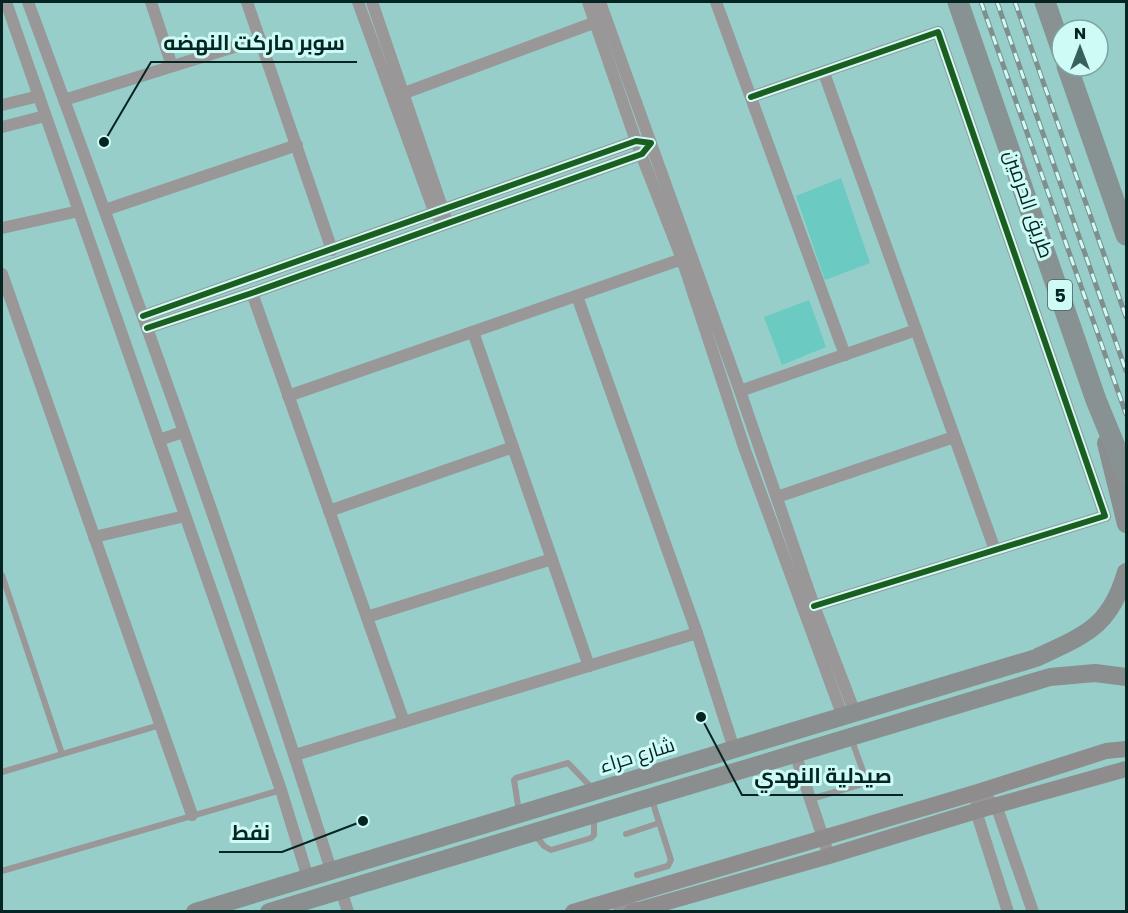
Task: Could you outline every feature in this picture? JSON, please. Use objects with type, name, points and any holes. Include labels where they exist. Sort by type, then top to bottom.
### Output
[{"type":"highway","points":[[950,2],[998,115]]},
{"type":"highway","name":"طريق الحرمين","points":[[958,2],[1096,400],[1126,473]]},
{"type":"highway","points":[[1045,2],[1051,18]]},
{"type":"highway","points":[[1071,78],[1126,235]]},
{"type":"main road","points":[[1096,400],[1126,525]]},
{"type":"main road","name":"شارع حراء","points":[[195,912],[1036,658],[1088,633],[1107,616],[1121,592],[1126,572]]},
{"type":"main road","points":[[269,912],[1050,677],[1095,673],[1126,677]]},
{"type":"main road","points":[[924,692],[934,712]]},
{"type":"street","points":[[28,2],[145,322],[295,755],[332,870]]},
{"type":"street","points":[[151,2],[172,66]]},
{"type":"street","points":[[247,2],[332,250]]},
{"type":"street","points":[[358,2],[398,95],[446,223]]},
{"type":"street","points":[[372,2],[398,95]]},
{"type":"street","points":[[588,2],[636,141],[682,260],[745,450],[849,715]]},
{"type":"street","points":[[600,2],[740,391],[849,715]]},
{"type":"street","points":[[716,2],[845,355]]},
{"type":"street","points":[[5,4],[281,790],[308,878]]},
{"type":"street","points":[[398,95],[596,22]]},
{"type":"street","points":[[751,97],[938,32],[1105,516],[814,606]]},
{"type":"street","points":[[64,100],[260,39]]},
{"type":"street","points":[[824,73],[994,550]]},
{"type":"street","points":[[2,105],[39,96]]},
{"type":"street","points":[[2,127],[45,116]]},
{"type":"street","points":[[57,148],[79,141]]},
{"type":"street","points":[[145,322],[332,250],[636,141],[651,143]]},
{"type":"street","points":[[145,322],[252,293],[642,154],[651,143]]},
{"type":"street","points":[[105,210],[297,145]]},
{"type":"street","points":[[2,228],[79,211]]},
{"type":"street","points":[[288,396],[682,260]]},
{"type":"street","points":[[2,273],[192,815]]},
{"type":"street","points":[[252,293],[404,722]]},
{"type":"street","points":[[577,296],[697,633],[734,749]]},
{"type":"street","points":[[740,391],[916,330]]},
{"type":"street","points":[[473,332],[589,666]]},
{"type":"street","points":[[159,440],[183,432]]},
{"type":"street","points":[[777,497],[954,437]]},
{"type":"street","points":[[745,450],[758,444]]},
{"type":"street","points":[[328,511],[513,447]]},
{"type":"street","points":[[94,537],[185,516]]},
{"type":"street","points":[[367,617],[552,559]]},
{"type":"street","points":[[295,755],[697,633]]},
{"type":"street","points":[[573,912],[620,904],[1106,751],[1126,748]]},
{"type":"street","points":[[795,753],[829,856]]},
{"type":"street","points":[[620,904],[636,911],[1126,769]]},
{"type":"street","points":[[978,792],[996,805],[1033,912]]},
{"type":"street","points":[[978,792],[976,811],[1008,912]]},
{"type":"street","points":[[341,890],[348,912]]},
{"type":"lane","points":[[2,575],[62,754]]},
{"type":"lane","points":[[2,772],[161,725]]},
{"type":"lane","points":[[810,799],[859,785],[864,780],[851,737]]},
{"type":"lane","points":[[519,814],[515,778],[565,763],[570,764],[594,791]]},
{"type":"lane","points":[[2,871],[281,790]]},
{"type":"lane","points":[[638,875],[670,864],[671,860],[650,797]]},
{"type":"lane","points":[[626,834],[659,823]]},
{"type":"shaded area","points":[[841,178],[870,263],[825,280],[796,196]]},
{"type":"shaded area","points":[[809,300],[826,347],[782,365],[764,317]]},
{"type":"railway","points":[[981,2],[1126,414]]},
{"type":"railway","points":[[997,2],[1126,371]]},
{"type":"railway","points":[[1015,2],[1126,317]]},
{"type":"cycle path","points":[[751,97],[938,32],[1105,516],[814,606]]},
{"type":"cycle path","points":[[143,316],[636,141],[651,143],[642,154],[252,293],[147,328]]},
{"type":"place","name":"سوبر ماركت النهضه","points":[[104,142]]},
{"type":"place","name":"صيدلية النهدي","points":[[701,717]]},
{"type":"place","name":"نفط","points":[[363,821]]}]
